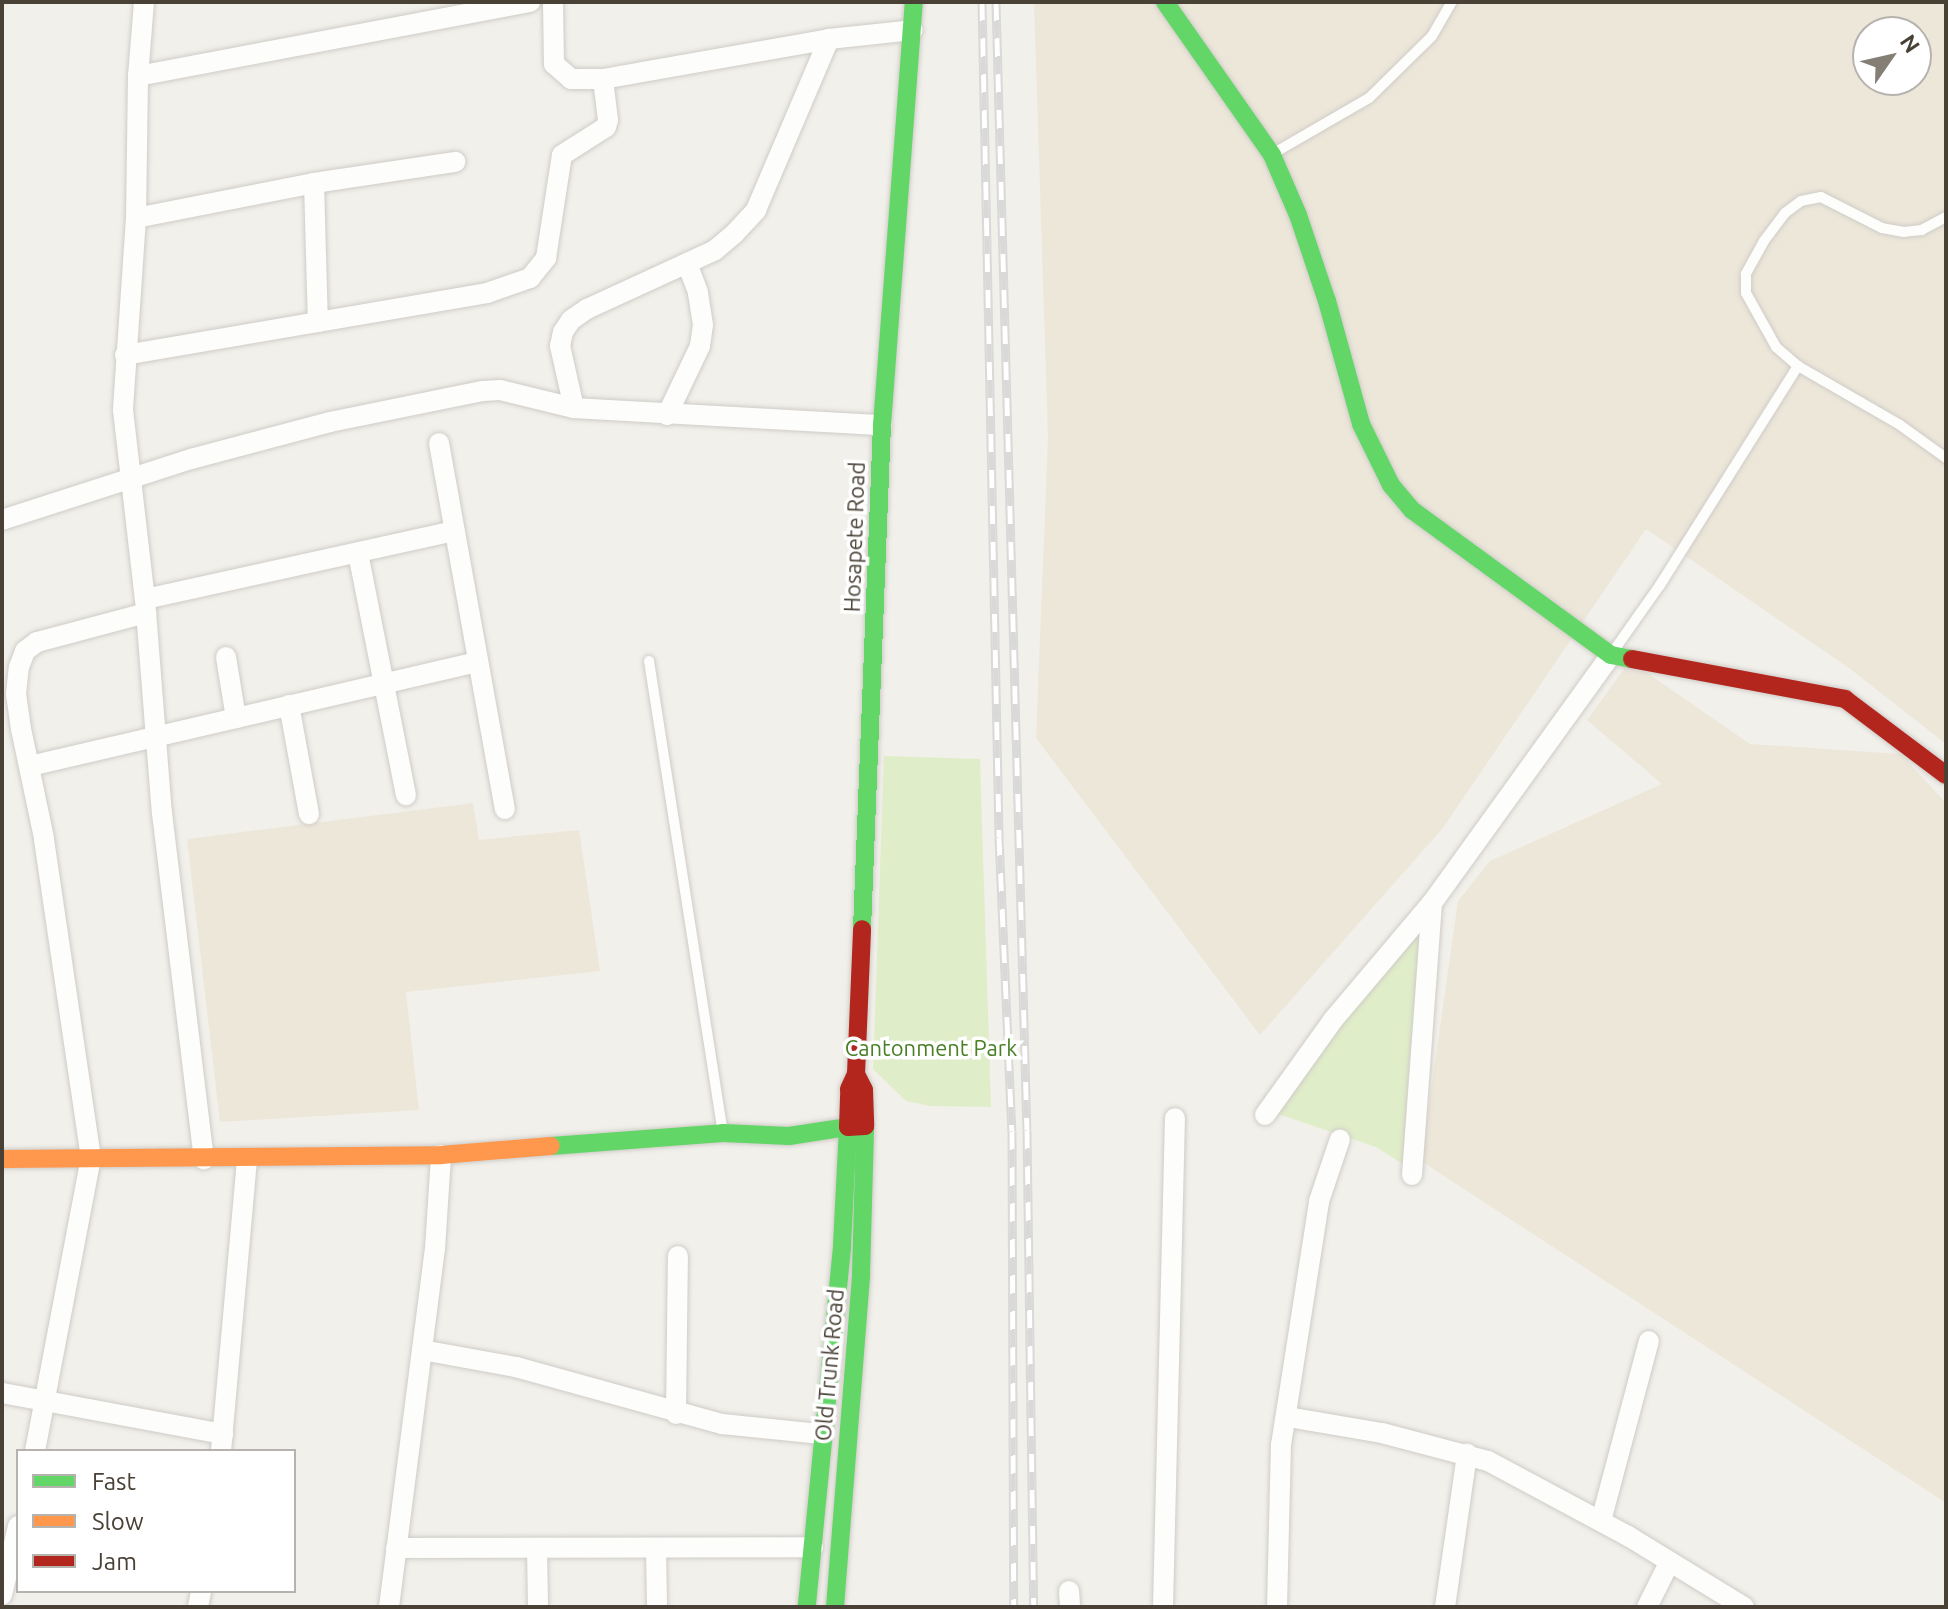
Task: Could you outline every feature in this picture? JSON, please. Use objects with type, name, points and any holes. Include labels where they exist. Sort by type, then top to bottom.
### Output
[{"type":"main road","name":"Hosapete Road","points":[[857,1126],[864,1090],[856,1074],[882,425],[897,191],[914,2]]},
{"type":"main road","points":[[1165,2],[1272,155],[1298,215],[1327,301],[1361,424],[1391,485],[1412,510],[1611,655],[1845,699],[1946,775]]},
{"type":"main road","points":[[2,1159],[441,1155],[723,1133],[778,1137],[857,1126]]},
{"type":"main road","name":"Old Trunk Road","points":[[807,1607],[821,1434],[857,1126]]},
{"type":"main road","name":"Old Trunk Road","points":[[835,1607],[861,1274],[857,1126]]},
{"type":"street","points":[[144,2],[138,76],[136,218],[123,410],[146,606],[154,737],[204,1159]]},
{"type":"street","points":[[138,76],[530,2]]},
{"type":"street","points":[[553,2],[552,53],[559,72],[571,79],[603,79],[829,39],[913,30]]},
{"type":"street","points":[[574,408],[560,346],[563,332],[571,320],[715,250],[756,210],[829,39]]},
{"type":"street","points":[[125,355],[487,293],[530,278],[540,270],[546,258],[562,155],[601,133],[608,120],[603,79]]},
{"type":"street","points":[[136,218],[314,183],[455,162]]},
{"type":"street","points":[[314,183],[318,322]]},
{"type":"street","points":[[667,415],[700,346],[703,325],[698,292],[687,263]]},
{"type":"street","points":[[2,520],[191,459],[330,422],[483,391],[500,390],[574,408],[882,425]]},
{"type":"street","points":[[439,443],[505,809]]},
{"type":"street","points":[[35,1449],[91,1158],[30,766],[9,695],[25,651],[37,642],[146,606],[455,531]]},
{"type":"street","points":[[358,553],[406,795]]},
{"type":"street","points":[[1265,1115],[1333,1020],[1432,903],[1611,655]]},
{"type":"street","points":[[226,657],[236,718]]},
{"type":"street","points":[[30,766],[478,662]]},
{"type":"street","points":[[289,705],[309,814]]},
{"type":"street","points":[[1412,1175],[1432,903]]},
{"type":"street","points":[[1163,1607],[1175,1118]]},
{"type":"street","points":[[1277,1607],[1281,1445],[1288,1417],[1319,1201],[1340,1139]]},
{"type":"street","points":[[389,1607],[435,1249],[441,1155]]},
{"type":"street","points":[[2,1393],[222,1443],[247,1159]]},
{"type":"street","points":[[676,1414],[678,1256]]},
{"type":"street","points":[[1601,1521],[1649,1341]]},
{"type":"street","points":[[422,1350],[465,1355],[564,1379],[676,1414],[722,1424],[821,1434]]},
{"type":"street","points":[[1288,1417],[1382,1433],[1488,1461],[1601,1521],[1744,1607]]},
{"type":"street","points":[[1445,1607],[1467,1454]]},
{"type":"street","points":[[2,1595],[16,1535]]},
{"type":"street","points":[[396,1548],[813,1547]]},
{"type":"street","points":[[537,1548],[538,1607]]},
{"type":"street","points":[[656,1548],[657,1607]]},
{"type":"street","points":[[1647,1607],[1669,1563]]},
{"type":"lane","points":[[1272,155],[1369,98],[1432,36],[1452,2]]},
{"type":"lane","points":[[1946,217],[1922,230],[1904,232],[1882,228],[1821,197],[1801,201],[1785,213],[1746,274],[1746,293],[1776,347],[1798,366],[1900,425],[1946,458]]},
{"type":"lane","points":[[1611,655],[1660,585],[1798,366]]},
{"type":"lane","points":[[649,661],[723,1133]]},
{"type":"shaded area","points":[[1034,2],[1946,2],[1946,744],[1849,668],[1646,529],[1443,828],[1260,1035],[1036,738],[1048,438]]},
{"type":"shaded area","points":[[1630,661],[1750,744],[1901,754],[1946,803],[1946,1503],[1421,1161],[1458,901],[1490,861],[1662,784],[1587,720]]},
{"type":"shaded area","points":[[473,803],[479,840],[579,830],[600,971],[406,992],[419,1110],[220,1122],[187,839]]},
{"type":"green space","name":"Cantonment Park","points":[[884,756],[980,759],[991,1107],[930,1106],[906,1101],[873,1069]]},
{"type":"green space","points":[[1424,918],[1409,1168],[1376,1147],[1272,1112]]},
{"type":"railway","points":[[982,2],[999,837],[1012,1131],[1014,1607]]},
{"type":"railway","points":[[996,2],[1027,1130],[1034,1607]]},
{"type":"traffic: fast","points":[[862,929],[882,425],[914,2]]},
{"type":"traffic: fast","points":[[1165,2],[1272,155],[1298,215],[1327,301],[1361,424],[1391,485],[1412,510],[1611,655],[1632,659]]},
{"type":"traffic: fast","points":[[551,1146],[723,1133],[789,1136],[848,1127],[842,1247],[807,1607]]},
{"type":"traffic: fast","points":[[835,1607],[861,1274],[865,1127]]},
{"type":"traffic: slow","points":[[2,1159],[441,1155],[551,1146]]},
{"type":"traffic: jam","points":[[1632,659],[1845,699],[1946,775]]},
{"type":"traffic: jam","points":[[856,1074],[864,1090],[865,1126],[848,1127],[849,1089],[856,1074],[862,929]]}]
